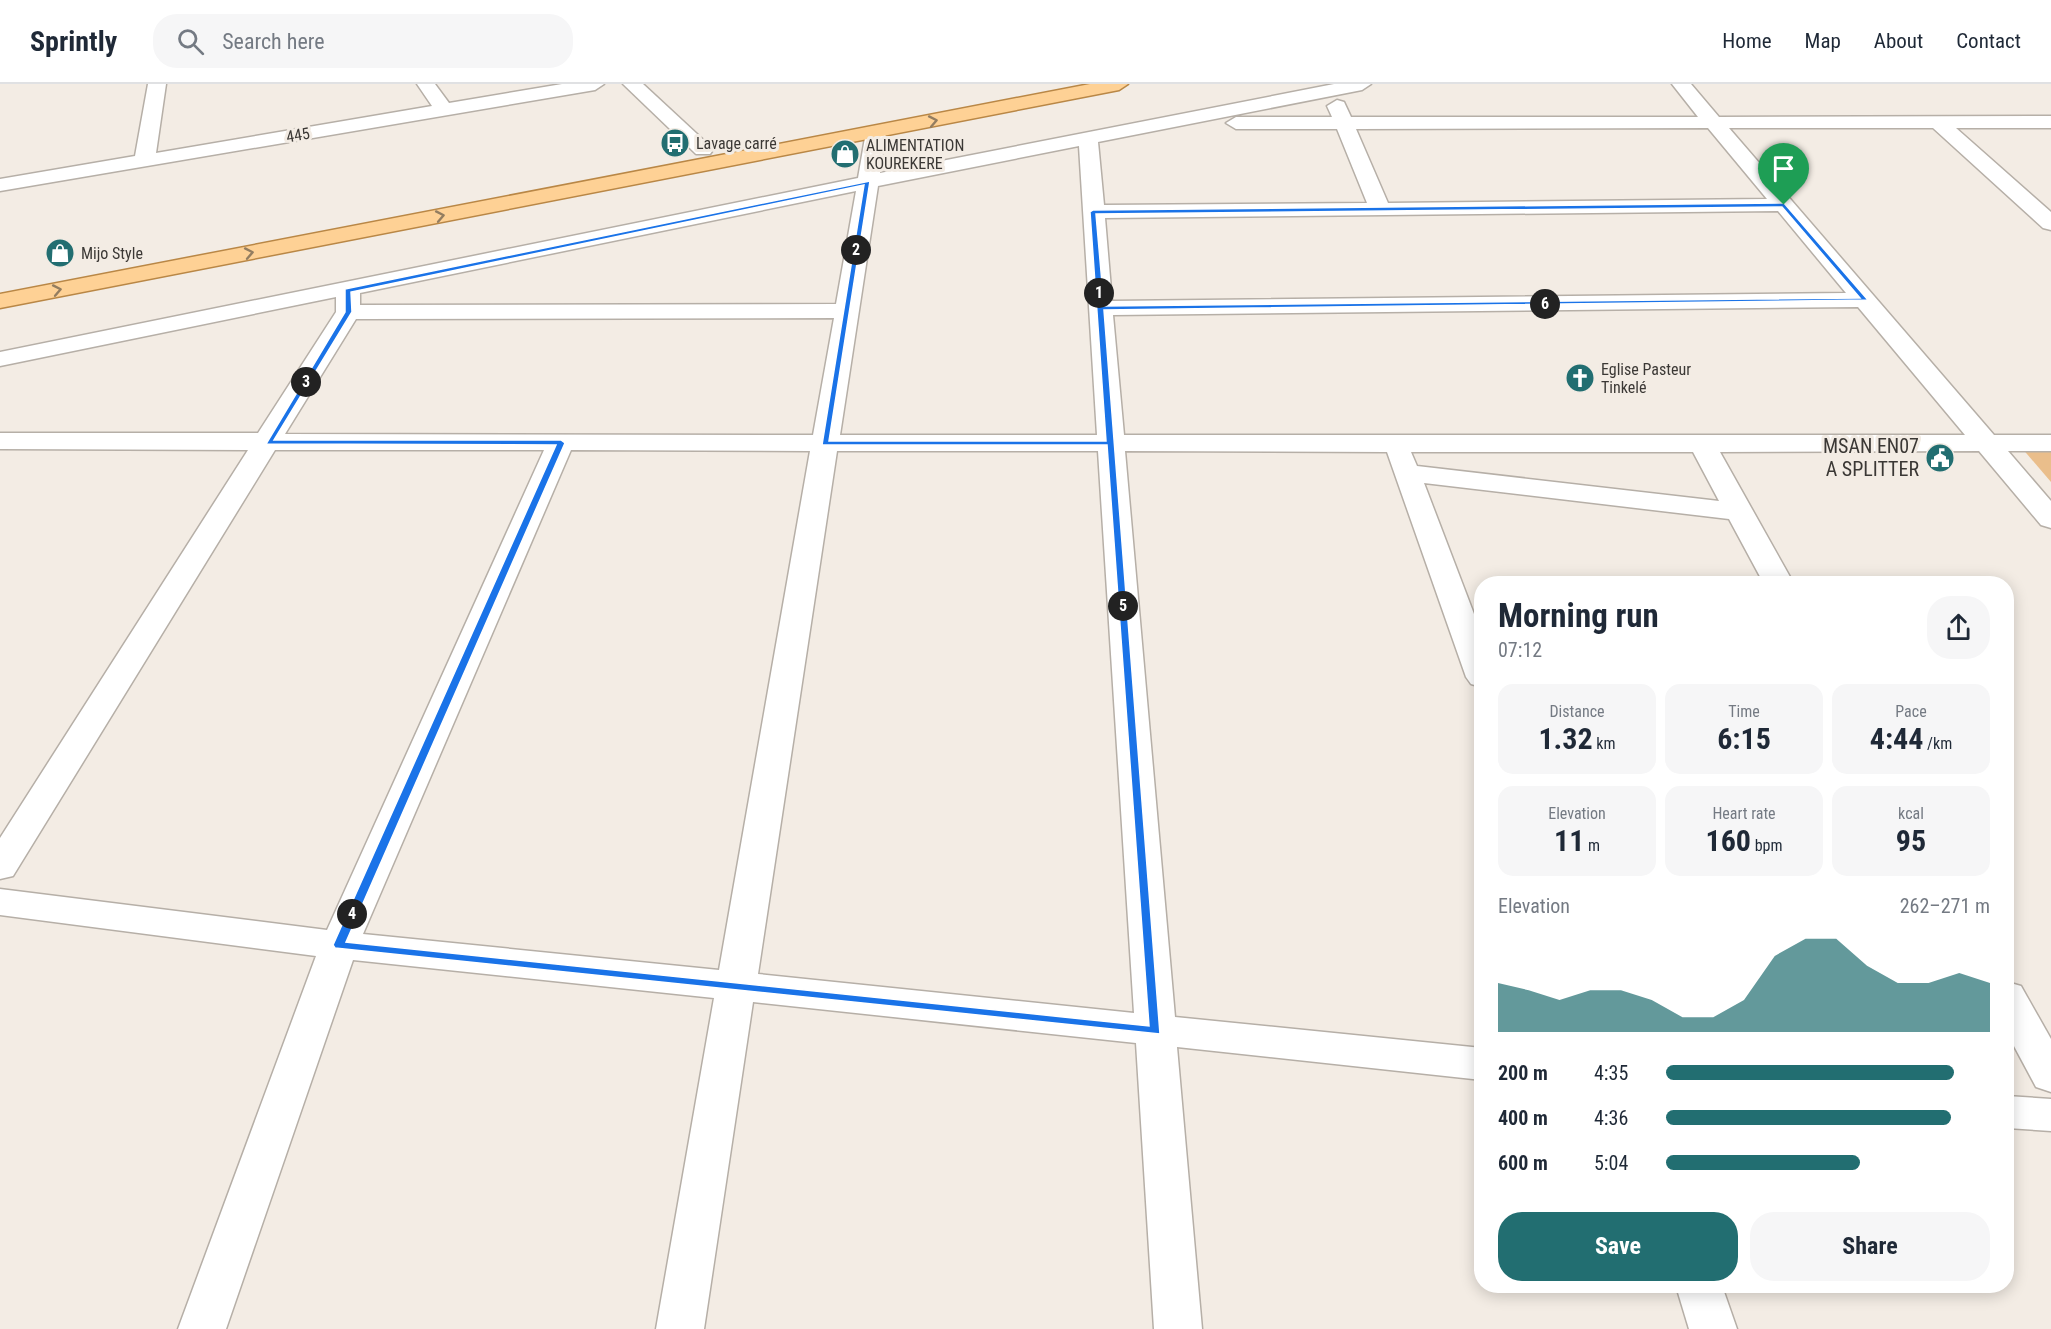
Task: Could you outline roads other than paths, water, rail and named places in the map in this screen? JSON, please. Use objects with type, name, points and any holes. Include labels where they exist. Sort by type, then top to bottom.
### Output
[{"type":"main road","points":[[0,283],[1042,84]]},
{"type":"main road","points":[[0,301],[1119,84]]},
{"type":"street","points":[[144,161],[157,84]]},
{"type":"street","points":[[426,84],[444,110]]},
{"type":"street","name":"445","points":[[0,184],[595,84]]},
{"type":"street","points":[[632,84],[703,150]]},
{"type":"street","points":[[0,360],[348,301],[868,182],[1168,122],[1328,87],[1362,84]]},
{"type":"street","points":[[1681,84],[2051,519]]},
{"type":"street","points":[[1328,87],[1347,124],[1380,209]]},
{"type":"street","points":[[1168,122],[1347,124],[2051,122]]},
{"type":"street","points":[[1938,122],[2051,223]]},
{"type":"street","points":[[680,1329],[876,132]]},
{"type":"street","points":[[1088,138],[1178,1329]]},
{"type":"street","points":[[1093,212],[1784,205]]},
{"type":"street","points":[[1100,308],[1865,300]]},
{"type":"street","points":[[348,301],[846,311]]},
{"type":"street","points":[[0,867],[268,442],[348,301]]},
{"type":"street","points":[[0,441],[2051,443]]},
{"type":"street","points":[[202,1329],[339,945],[561,443]]},
{"type":"street","points":[[1395,444],[1474,655]]},
{"type":"street","points":[[1702,444],[1775,576]]},
{"type":"street","points":[[1406,472],[1740,512]]},
{"type":"street","points":[[0,902],[339,945],[1474,1063]]},
{"type":"street","points":[[2014,1009],[2051,1076]]},
{"type":"street","points":[[2014,1112],[2051,1115]]},
{"type":"street","points":[[1701,1293],[1713,1329]]},
{"type":"place","name":"Lavage carré","points":[[675,143]]},
{"type":"place","name":"ALIMENTATION KOUREKERE","points":[[845,154]]},
{"type":"place","name":"Mijo Style","points":[[60,253]]},
{"type":"place","name":"Eglise Pasteur Tinkelé","points":[[1580,378]]},
{"type":"place","name":"MSAN EN07 A SPLITTER","points":[[1940,458]]}]
